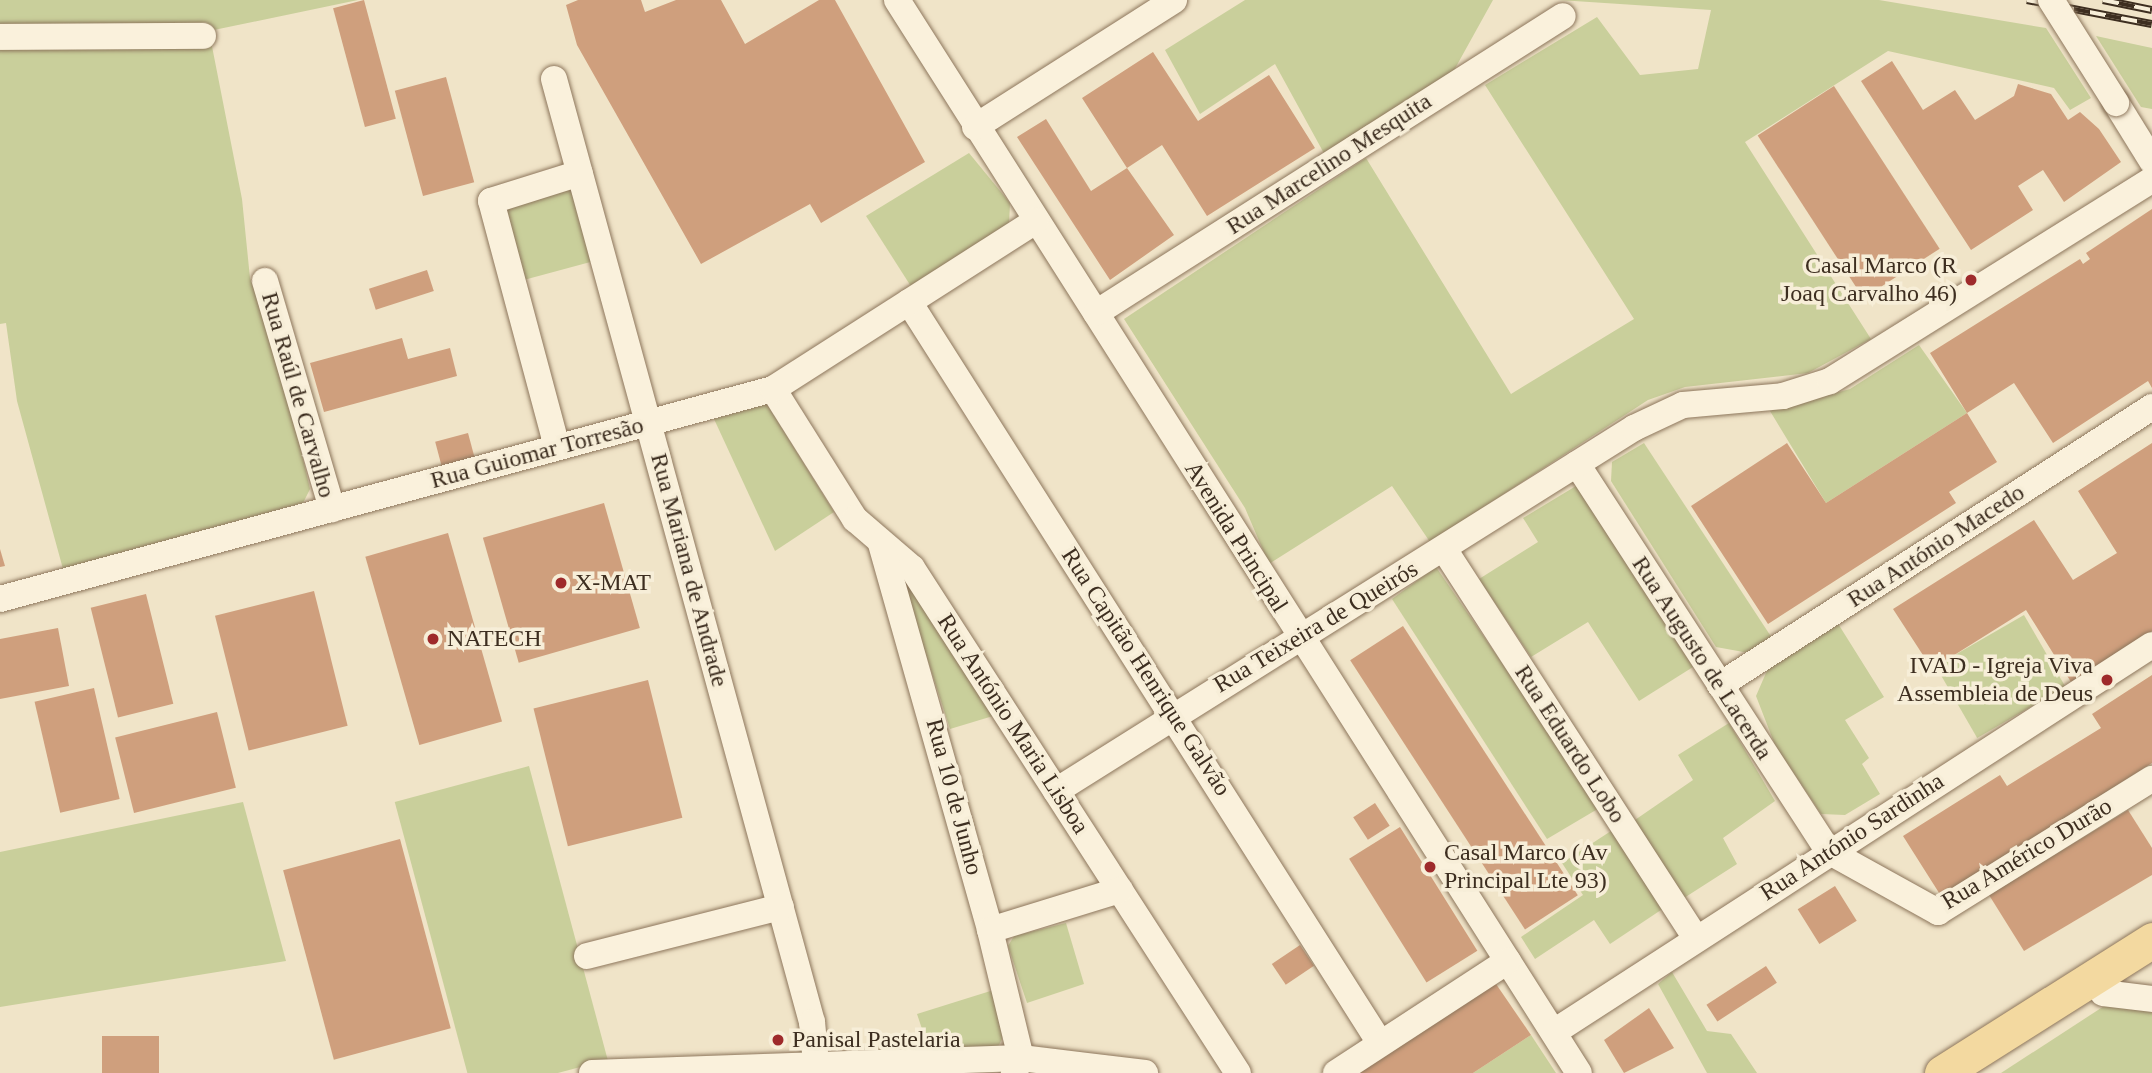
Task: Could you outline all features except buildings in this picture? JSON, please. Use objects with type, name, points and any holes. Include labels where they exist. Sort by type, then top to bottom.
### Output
[{"type":"main road","points":[[1942,1073],[2152,940]]},
{"type":"main road","points":[[1978,1073],[2152,962]]},
{"type":"street","name":"Avenida Principal","points":[[897,0],[975,127],[1579,1073]]},
{"type":"street","points":[[975,127],[1174,0]]},
{"type":"street","points":[[2051,0],[2152,161]]},
{"type":"street","name":"Rua Marcelino Mesquita","points":[[1096,313],[1563,16]]},
{"type":"street","points":[[0,37],[203,36]]},
{"type":"street","name":"Rua Mariana de Andrade","points":[[554,79],[812,1022],[816,1068]]},
{"type":"street","points":[[557,447],[491,201],[580,173]]},
{"type":"street","name":"Rua Teixeira de Queirós","points":[[1056,791],[1174,714],[1302,640],[1577,464],[1668,410],[1783,396],[1830,381],[2152,180]]},
{"type":"street","name":"Rua Guiomar Torresão","points":[[0,599],[773,389],[1036,221]]},
{"type":"street","name":"Rua Raúl de Carvalho","points":[[265,281],[332,509]]},
{"type":"street","name":"Rua Capitão Henrique Galvão","points":[[909,302],[1174,714],[1380,1043]]},
{"type":"street","name":"Rua António Maria Lisboa","points":[[773,389],[855,519],[912,568],[1238,1073]]},
{"type":"street","name":"Rua António Macedo","points":[[1720,685],[2152,407]]},
{"type":"street","name":"Rua Augusto de Lacerda","points":[[1577,464],[1828,851]]},
{"type":"street","name":"Rua 10 de Junho","points":[[879,539],[990,930],[1017,1066]]},
{"type":"street","name":"Rua Eduardo Lobo","points":[[1444,549],[1696,939]]},
{"type":"street","name":"Rua António Sardinha","points":[[1553,1032],[1828,851],[2152,645]]},
{"type":"street","name":"Rua Américo Durão","points":[[1828,851],[1938,912],[2152,779]]},
{"type":"street","points":[[990,930],[1120,890]]},
{"type":"street","points":[[587,956],[781,907]]},
{"type":"street","points":[[1336,1073],[1507,961]]},
{"type":"street","points":[[2103,993],[2152,999]]},
{"type":"street","points":[[592,1073],[1017,1066],[1145,1073]]},
{"type":"green space","points":[[0,0],[358,0],[209,31],[242,199],[250,278],[282,369],[310,489],[303,503],[63,569],[17,401],[6,323],[0,324]]},
{"type":"green space","points":[[1245,0],[1493,0],[1452,74],[1326,157],[1275,64],[1200,114],[1165,50]]},
{"type":"green space","points":[[1559,0],[1879,0],[2046,28],[2091,98],[2070,110],[2054,88],[1888,51],[1745,142],[1871,339],[1808,373],[1685,387],[1648,400],[1430,542],[1392,486],[1269,564],[1245,508],[1124,319],[1366,158],[1511,394],[1634,319],[1485,85],[1597,17],[1640,75],[1698,69],[1711,10]]},
{"type":"green space","points":[[2096,36],[2152,48],[2152,109],[2141,107]]},
{"type":"green space","points":[[969,153],[1010,203],[1009,224],[912,288],[866,216]]},
{"type":"green space","points":[[573,186],[593,261],[526,279],[505,204]]},
{"type":"green space","points":[[1919,345],[1967,413],[1826,503],[1770,411],[1850,389]]},
{"type":"green space","points":[[767,404],[834,512],[775,551],[714,419]]},
{"type":"green space","points":[[1644,443],[1772,638],[1749,653],[1716,647],[1611,481],[1612,462]]},
{"type":"green space","points":[[1576,486],[1693,667],[1639,701],[1588,622],[1531,657],[1479,579],[1538,542],[1523,518]]},
{"type":"green space","points":[[1436,567],[1601,807],[1547,839],[1392,599]]},
{"type":"green space","points":[[911,582],[993,716],[950,729],[904,587]]},
{"type":"green space","points":[[2024,615],[2066,687],[1977,738],[1936,666]]},
{"type":"green space","points":[[1837,622],[1884,697],[1845,720],[1869,758],[1862,764],[1880,794],[1845,815],[1821,814],[1775,745],[1756,696],[1769,666]]},
{"type":"green space","points":[[1729,723],[1775,801],[1723,838],[1737,864],[1684,898],[1632,822],[1693,780],[1678,755]]},
{"type":"green space","points":[[529,766],[608,1060],[558,1073],[467,1073],[395,802]]},
{"type":"green space","points":[[243,802],[286,961],[0,1007],[0,852]]},
{"type":"green space","points":[[1611,831],[1664,908],[1610,944],[1594,920],[1535,959],[1521,937],[1583,895],[1562,863]]},
{"type":"green space","points":[[1066,923],[1084,984],[1027,1003],[1008,946],[1014,936]]},
{"type":"green space","points":[[1672,972],[1707,1031],[1731,1034],[1757,1073],[1707,1073],[1658,984]]},
{"type":"green space","points":[[1000,988],[1004,1035],[997,1049],[930,1053],[917,1014]]},
{"type":"green space","points":[[2115,999],[2152,1009],[2152,1073],[2001,1073]]},
{"type":"green space","points":[[1531,1035],[1556,1073],[1473,1073]]},
{"type":"railway","points":[[2027,0],[2152,24]]},
{"type":"railway","points":[[2103,0],[2152,10]]},
{"type":"place","name":"Casal Marco (R Joaq Carvalho 46)","points":[[1971,280]]},
{"type":"place","name":"X-MAT","points":[[561,583]]},
{"type":"place","name":"NATECH","points":[[433,639]]},
{"type":"place","name":"IVAD - Igreja Viva Assembleia de Deus","points":[[2107,680]]},
{"type":"place","name":"Casal Marco (Av Principal Lte 93)","points":[[1430,867]]},
{"type":"place","name":"Panisal Pastelaria","points":[[778,1040]]}]
